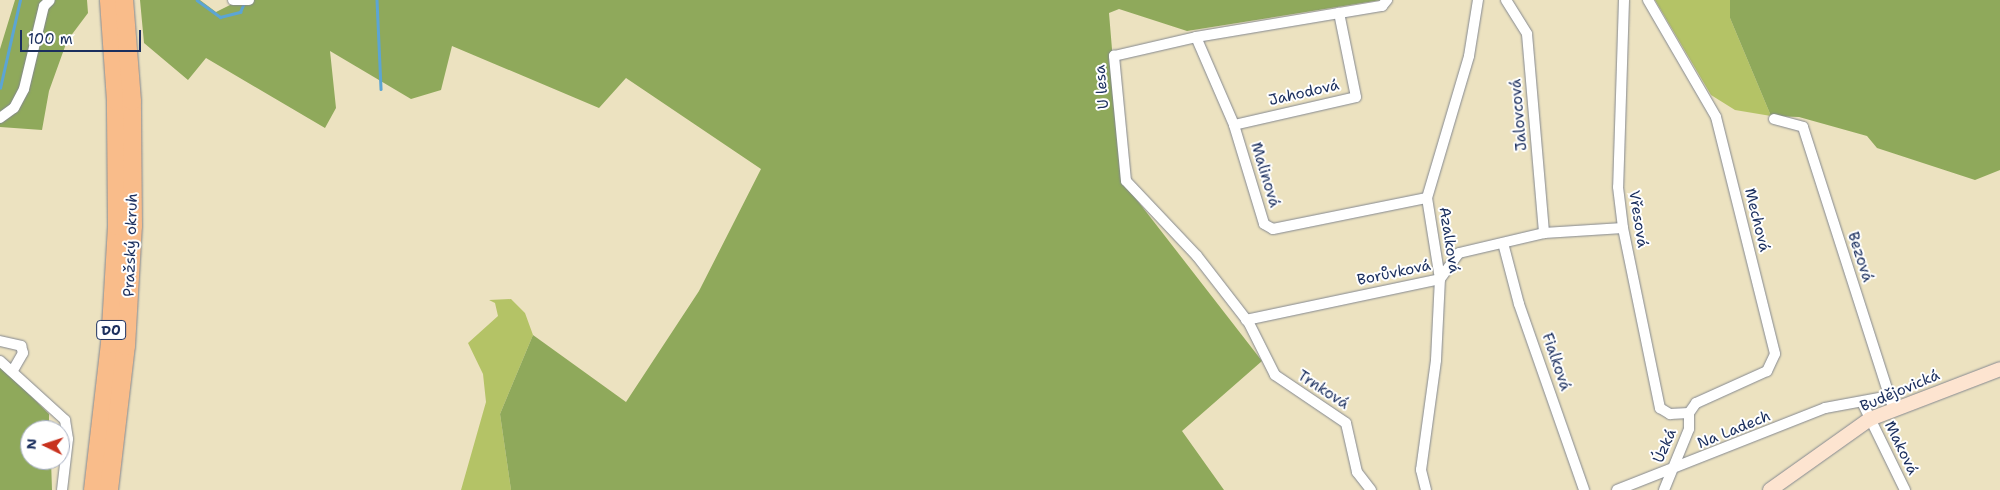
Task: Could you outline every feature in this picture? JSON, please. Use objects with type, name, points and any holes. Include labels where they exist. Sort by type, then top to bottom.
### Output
[{"type":"highway","name":"Pražský okruh","points":[[93,490],[113,303],[124,101],[109,0]]},
{"type":"highway","name":"Pražský okruh","points":[[109,490],[130,294],[124,101],[124,0]]},
{"type":"main road","name":"Budějovická","points":[[1770,490],[1892,402],[2000,370]]},
{"type":"street","points":[[0,118],[14,108],[24,89],[44,6],[50,0]]},
{"type":"street","points":[[233,0],[249,0]]},
{"type":"street","name":"U lesa","points":[[1246,320],[1197,256],[1126,181],[1114,56],[1196,37],[1382,6],[1387,0]]},
{"type":"street","name":"Azalková","points":[[1426,490],[1421,470],[1436,360],[1440,279],[1427,198],[1469,56],[1478,0]]},
{"type":"street","name":"Jalovcová","points":[[1506,0],[1527,34],[1544,233]]},
{"type":"street","name":"Vřesová","points":[[1624,0],[1618,187],[1624,228],[1660,408],[1670,414],[1689,413]]},
{"type":"street","name":"Mechová","points":[[1648,0],[1716,117],[1775,354],[1767,371],[1696,403],[1689,413]]},
{"type":"street","name":"Jahodová","points":[[1234,125],[1356,97],[1339,13]]},
{"type":"street","name":"Malinová","points":[[1196,37],[1234,125],[1264,224],[1273,229],[1427,198]]},
{"type":"street","name":"Bezová","points":[[1774,119],[1803,127],[1892,402]]},
{"type":"street","name":"Borůvková","points":[[1246,320],[1440,279],[1460,253],[1544,233],[1624,228]]},
{"type":"street","name":"Fialková","points":[[1504,243],[1520,304],[1584,490]]},
{"type":"street","name":"Trnková","points":[[1246,320],[1275,375],[1346,423],[1357,472],[1371,490]]},
{"type":"street","points":[[0,341],[21,346],[23,353],[13,370]]},
{"type":"street","points":[[0,361],[13,370],[65,420],[68,439],[62,490]]},
{"type":"street","name":"Na Ladech","points":[[1617,490],[1825,408],[1892,402]]},
{"type":"street","points":[[1863,404],[1870,418]]},
{"type":"street","name":"Úzká","points":[[1664,490],[1670,469],[1689,429],[1689,413]]},
{"type":"street","name":"Maková","points":[[1870,418],[1905,490]]},
{"type":"green space","points":[[15,0],[87,0],[88,13],[67,41],[49,91],[42,130],[0,127],[0,49]]},
{"type":"green space","points":[[140,0],[200,0],[216,12],[240,0],[1381,0],[1187,31],[1119,9],[1109,13],[1123,182],[1262,361],[1182,431],[1224,490],[511,490],[500,414],[533,335],[626,402],[699,291],[761,169],[626,78],[599,108],[452,46],[441,90],[411,99],[330,51],[336,108],[325,128],[206,58],[188,80],[144,43]]},
{"type":"green space","points":[[1655,0],[1730,0],[1730,18],[1771,116],[1735,110],[1711,95]]},
{"type":"green space","points":[[1730,0],[2000,0],[2000,170],[1975,180],[1877,148],[1867,136],[1799,117],[1771,116],[1730,18]]},
{"type":"green space","points":[[511,299],[525,313],[533,335],[500,414],[511,490],[461,490],[486,402],[483,374],[468,343],[498,316],[495,303],[489,300]]},
{"type":"green space","points":[[0,365],[49,414],[49,420],[20,420],[20,470],[51,470],[52,490],[0,490]]},
{"type":"waterway","points":[[0,88],[20,0]]},
{"type":"waterway","points":[[197,0],[220,17],[240,12],[244,3]]},
{"type":"waterway","points":[[377,0],[381,89]]}]
